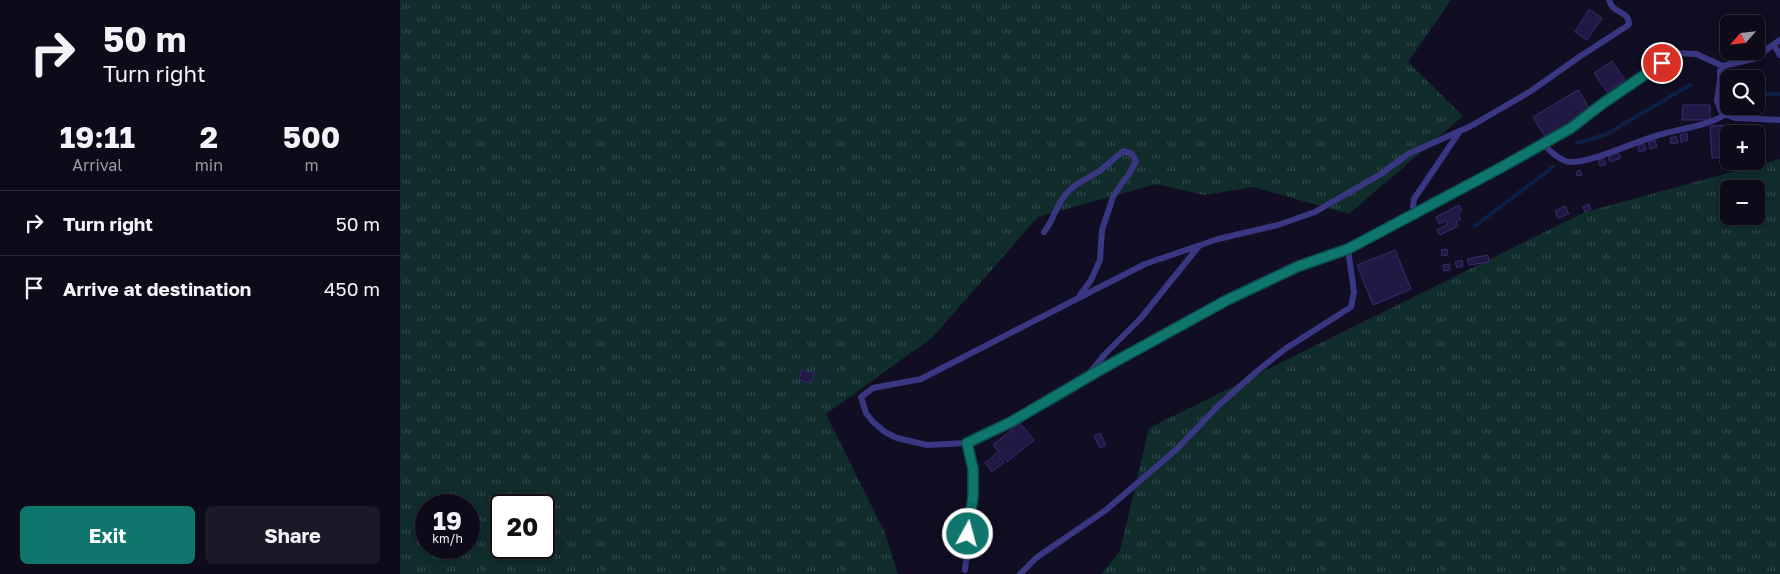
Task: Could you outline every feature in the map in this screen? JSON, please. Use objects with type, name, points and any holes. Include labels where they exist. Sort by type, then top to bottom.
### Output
[{"type":"lane","points":[[1609,0],[1615,10],[1626,15],[1629,24],[1531,92],[1460,130],[1408,154],[1381,174],[1315,212],[1278,225],[1218,239],[1145,264],[921,379],[873,388],[861,397],[866,413],[885,432],[897,438],[927,445],[967,443],[1011,422],[1227,300],[1299,266],[1348,249],[1543,144],[1571,128],[1602,104],[1676,53],[1696,54],[1723,66],[1753,58],[1780,40]]},
{"type":"lane","points":[[1774,45],[1780,56]]},
{"type":"lane","points":[[1721,70],[1723,66]]},
{"type":"lane","points":[[1720,81],[1717,101],[1720,109]]},
{"type":"lane","points":[[1543,144],[1555,155],[1570,162],[1590,159],[1660,134],[1709,123],[1725,115],[1740,119],[1780,120]]},
{"type":"lane","points":[[1417,212],[1413,207],[1414,199],[1460,130]]},
{"type":"lane","points":[[1044,232],[1067,192],[1101,170],[1124,151],[1132,154],[1136,161],[1134,167],[1113,197],[1106,215],[1102,230],[1100,260],[1091,280],[1078,298]]},
{"type":"lane","points":[[1086,378],[1105,354],[1141,318],[1200,245]]},
{"type":"lane","points":[[1020,574],[1036,558],[1106,510],[1177,450],[1220,405],[1256,372],[1285,349],[1351,307],[1354,292],[1348,249]]},
{"type":"lane","points":[[965,570],[973,496],[973,469],[967,443]]},
{"type":"green space","points":[[400,0],[1451,0],[1408,62],[1463,116],[1349,214],[1253,187],[1204,195],[1156,184],[1038,217],[932,338],[826,414],[885,533],[898,574],[400,574]]},
{"type":"green space","points":[[1780,159],[1780,574],[1101,574],[1120,551],[1149,428],[1585,212],[1740,170],[1765,170],[1765,163]]},
{"type":"building","points":[[1589,9],[1602,18],[1587,40],[1575,32]]},
{"type":"building","points":[[1612,61],[1625,80],[1607,92],[1594,73]]},
{"type":"building","points":[[1578,90],[1591,111],[1546,138],[1533,117]]},
{"type":"building","points":[[1683,105],[1710,105],[1710,120],[1682,120]]},
{"type":"building","points":[[1710,126],[1720,126],[1720,158],[1712,158]]},
{"type":"building","points":[[1687,133],[1688,140],[1681,142],[1680,135]]},
{"type":"building","points":[[1676,136],[1678,143],[1671,144],[1670,138]]},
{"type":"building","points":[[1655,140],[1657,147],[1650,149],[1648,142]]},
{"type":"building","points":[[1644,143],[1646,150],[1639,152],[1638,145]]},
{"type":"building","points":[[1618,152],[1621,158],[1610,162],[1608,156]]},
{"type":"building","points":[[1603,158],[1606,164],[1600,166],[1598,160]]},
{"type":"building","points":[[1580,170],[1582,175],[1577,176],[1576,172]]},
{"type":"building","points":[[1589,204],[1591,209],[1585,212],[1583,207]]},
{"type":"building","points":[[1459,205],[1462,211],[1458,214],[1461,219],[1456,222],[1458,226],[1440,235],[1437,230],[1448,224],[1446,220],[1439,224],[1436,217]]},
{"type":"building","points":[[1565,206],[1569,214],[1558,218],[1555,211]]},
{"type":"building","points":[[1447,249],[1448,255],[1442,256],[1441,250]]},
{"type":"building","points":[[1395,250],[1411,289],[1373,305],[1357,265]]},
{"type":"building","points":[[1488,255],[1489,262],[1469,265],[1467,259]]},
{"type":"building","points":[[1462,260],[1463,266],[1457,268],[1455,262]]},
{"type":"building","points":[[1449,264],[1450,270],[1444,271],[1443,265]]},
{"type":"building","points":[[802,370],[814,373],[811,383],[799,380]]},
{"type":"building","points":[[1020,423],[1034,440],[1007,462],[993,445]]},
{"type":"building","points":[[1100,433],[1106,445],[1100,448],[1094,436]]},
{"type":"building","points":[[997,453],[1004,462],[992,472],[985,463]]},
{"type":"waterway","points":[[1577,143],[1605,135],[1690,85]]},
{"type":"waterway","points":[[1765,94],[1780,94]]},
{"type":"waterway","points":[[1475,226],[1553,167]]},
{"type":"route","points":[[968,534],[973,496],[973,469],[967,443],[1011,422],[1053,396],[1227,300],[1299,266],[1348,249],[1502,167],[1571,128],[1602,104],[1662,63]]}]
